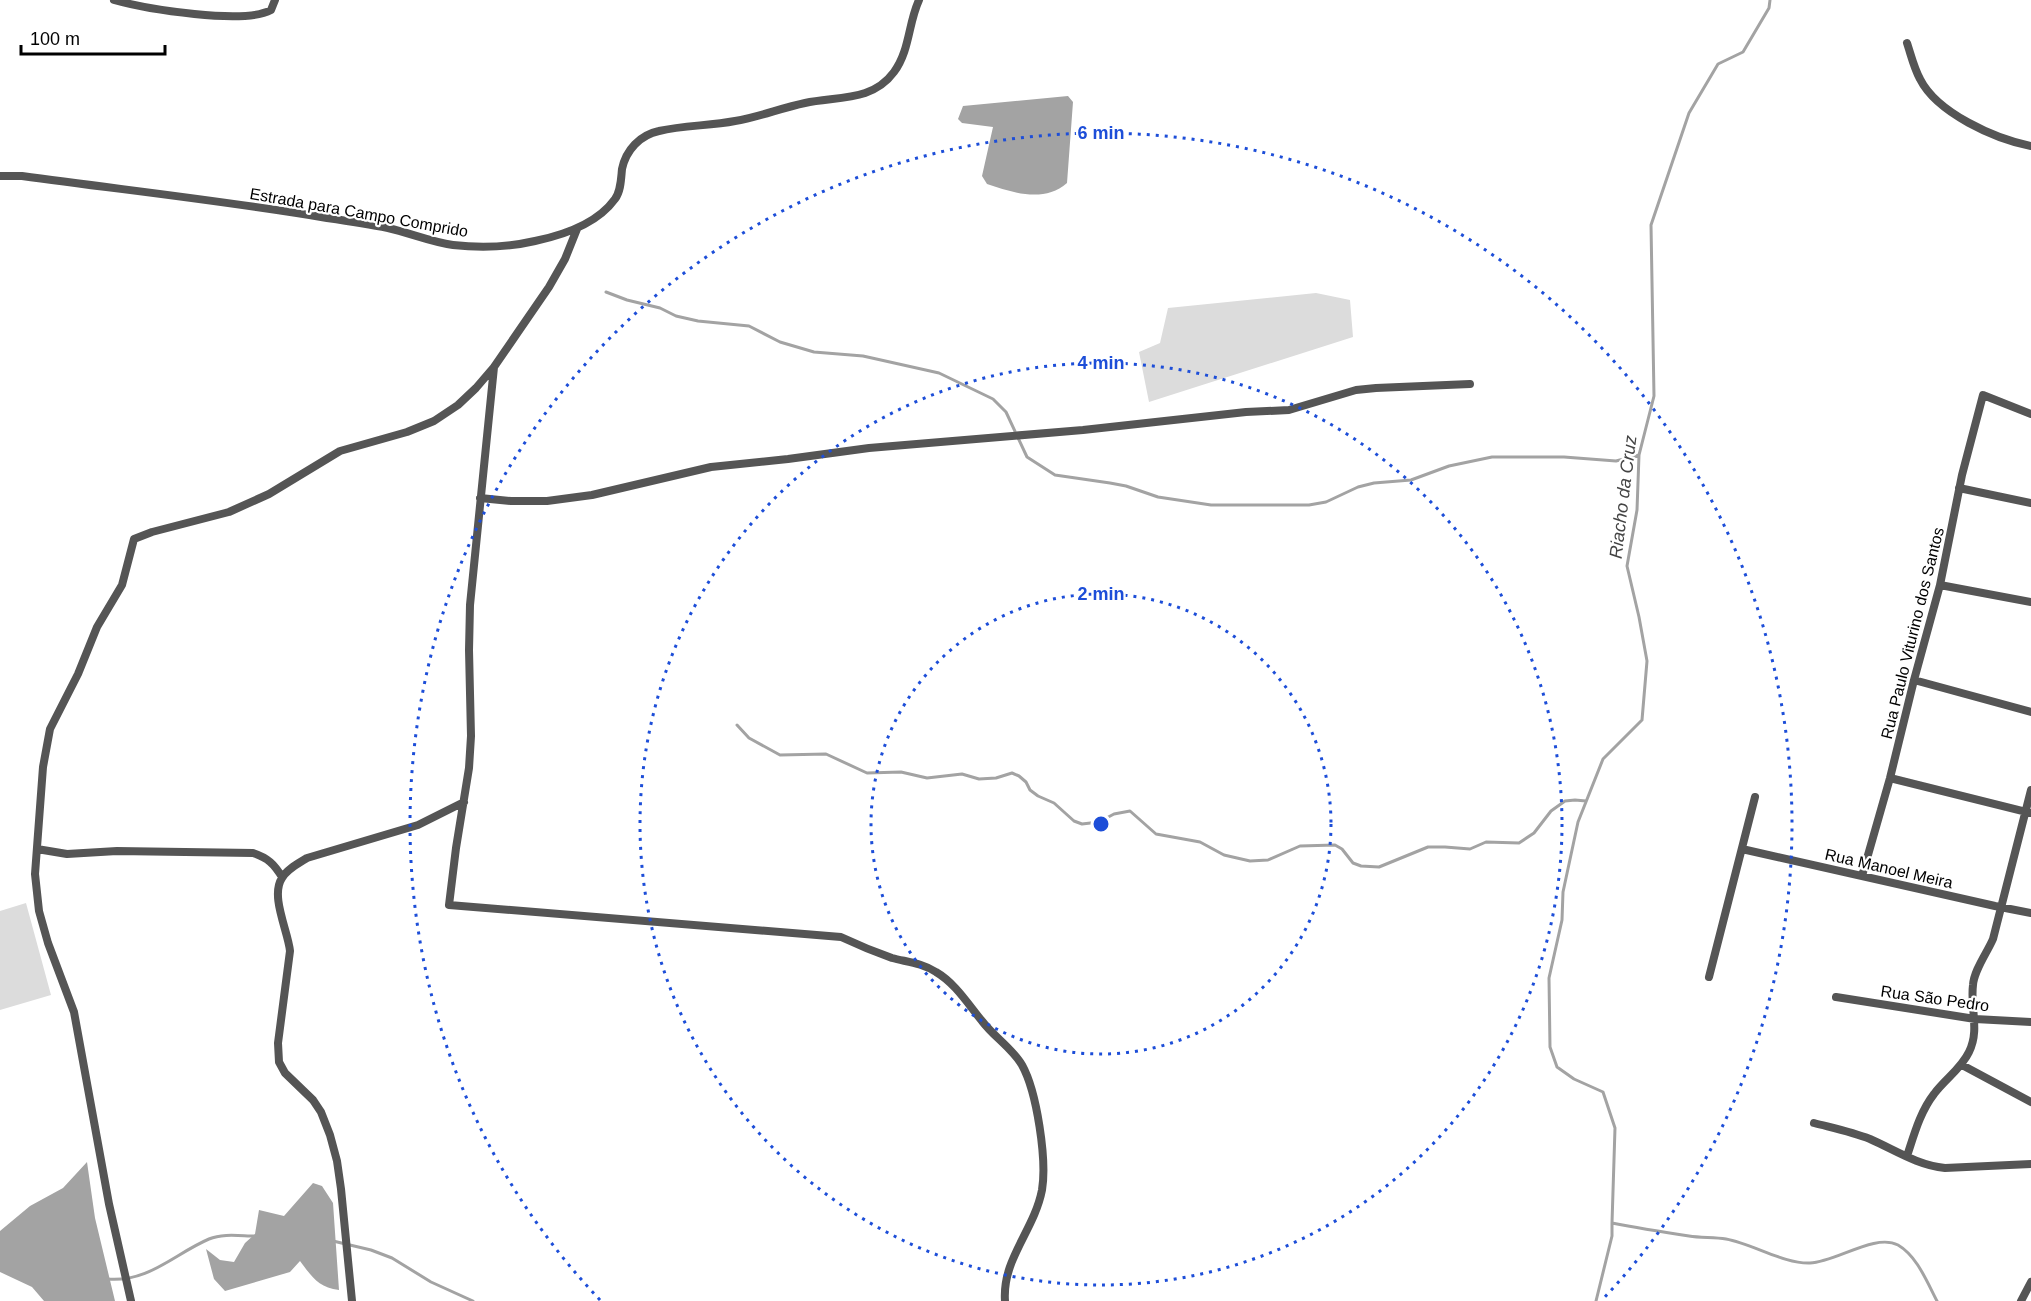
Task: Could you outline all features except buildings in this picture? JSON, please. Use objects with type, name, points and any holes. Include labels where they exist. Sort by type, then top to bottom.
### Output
[{"type":"street","points":[[114,0],[160,10],[208,15],[255,15],[272,10],[275,0]]},
{"type":"street","name":"Estrada para Campo Comprido","points":[[0,176],[22,176],[234,203],[390,229],[453,245],[491,246],[535,241],[577,229],[594,219],[617,196],[625,158],[631,148],[649,134],[661,130],[737,121],[808,102],[869,93],[894,73],[904,54],[910,36],[912,17],[919,0]]},
{"type":"street","points":[[1907,43],[1920,80],[1934,97],[1951,111],[2003,138],[2031,146]]},
{"type":"street","points":[[131,1301],[109,1204],[74,1012],[39,911],[35,874],[43,767],[50,729],[78,674],[97,627],[122,585],[134,539],[152,532],[229,513],[269,494],[340,451],[407,432],[434,421],[458,405],[495,367],[549,287],[565,259],[577,229]]},
{"type":"street","points":[[495,367],[470,605],[471,736],[450,906],[842,938],[936,972],[949,982],[1021,1064],[1030,1082],[1040,1132],[1044,1170],[1042,1192],[1024,1239],[1012,1258],[1004,1289],[1005,1301]]},
{"type":"street","points":[[480,498],[546,501],[592,495],[711,467],[869,448],[1083,430],[1246,412],[1289,410],[1356,390],[1470,384]]},
{"type":"street","name":"Rua Paulo Viturino dos Santos","points":[[1862,876],[1940,585],[1959,488],[1983,395],[2031,414]]},
{"type":"street","points":[[1959,488],[2031,503]]},
{"type":"street","points":[[1940,585],[2031,602]]},
{"type":"street","points":[[1914,680],[2031,712]]},
{"type":"street","points":[[1890,778],[2028,813]]},
{"type":"street","points":[[1906,1156],[1920,1115],[1934,1093],[1962,1065],[1970,1051],[1975,1019],[1972,987],[1974,976],[1988,953],[2028,813],[2031,790]]},
{"type":"street","points":[[1709,977],[1755,797]]},
{"type":"street","points":[[352,1301],[341,1189],[330,1135],[313,1100],[285,1073],[279,1062],[278,1043],[290,951],[278,887],[282,878],[293,867],[307,858],[418,825],[464,802]]},
{"type":"street","points":[[37,849],[67,854],[117,851],[254,853],[267,858],[276,866],[282,878]]},
{"type":"street","name":"Rua Manoel Meira","points":[[1742,849],[2031,913]]},
{"type":"street","name":"Rua São Pedro","points":[[1836,997],[1975,1019],[2031,1022]]},
{"type":"street","points":[[1962,1065],[2031,1102]]},
{"type":"street","points":[[1814,1123],[1868,1139],[1920,1163],[1945,1168],[2031,1164]]},
{"type":"street","points":[[2021,1301],[2031,1282]]},
{"type":"shaded area","points":[[1068,96],[1073,102],[1067,183],[1049,193],[1039,194],[1018,193],[987,184],[982,176],[993,127],[962,123],[958,119],[963,106]]},
{"type":"shaded area","points":[[1316,293],[1350,300],[1353,337],[1149,402],[1139,352],[1160,343],[1168,308]]},
{"type":"shaded area","points":[[26,903],[51,995],[0,1010],[0,911]]},
{"type":"shaded area","points":[[87,1162],[95,1218],[115,1301],[44,1301],[32,1287],[0,1272],[0,1231],[30,1206],[63,1188]]},
{"type":"shaded area","points":[[313,1183],[322,1186],[333,1203],[339,1290],[321,1284],[300,1261],[290,1272],[225,1291],[214,1279],[206,1249],[220,1260],[234,1262],[245,1243],[255,1234],[259,1210],[284,1216]]},
{"type":"waterway","name":"Riacho da Cruz","points":[[1596,1301],[1612,1236],[1615,1128],[1603,1092],[1574,1079],[1557,1067],[1550,1047],[1549,978],[1562,920],[1563,892],[1578,822],[1603,759],[1642,720],[1647,661],[1627,566],[1637,510],[1639,455],[1654,396],[1651,225],[1689,113],[1718,64],[1743,52],[1769,8],[1770,0]]},
{"type":"waterway","points":[[606,292],[660,308],[676,316],[698,321],[749,326],[780,342],[814,352],[863,356],[939,373],[993,399],[1006,412],[1027,457],[1055,475],[1126,486],[1158,497],[1211,505],[1309,505],[1326,502],[1358,487],[1374,483],[1411,480],[1449,466],[1492,457],[1564,457],[1616,461],[1639,455]]},
{"type":"waterway","points":[[737,725],[749,738],[780,755],[826,754],[867,773],[901,772],[927,778],[962,774],[979,779],[996,778],[1012,773],[1026,782],[1030,790],[1038,796],[1054,803],[1074,821],[1082,824],[1099,822],[1114,814],[1130,811],[1156,834],[1200,842],[1224,855],[1250,861],[1268,860],[1300,846],[1335,845],[1342,849],[1353,863],[1379,867],[1428,847],[1470,849],[1486,842],[1519,843],[1534,833],[1551,811],[1565,801],[1586,801]]},
{"type":"waterway","points":[[1612,1223],[1689,1236],[1726,1239],[1779,1257],[1810,1263],[1867,1245],[1889,1242],[1898,1245],[1911,1256],[1937,1301]]},
{"type":"waterway","points":[[107,1279],[135,1277],[148,1272],[214,1237],[255,1236]]},
{"type":"waterway","points":[[333,1241],[371,1250],[392,1258],[431,1282],[473,1301]]}]
